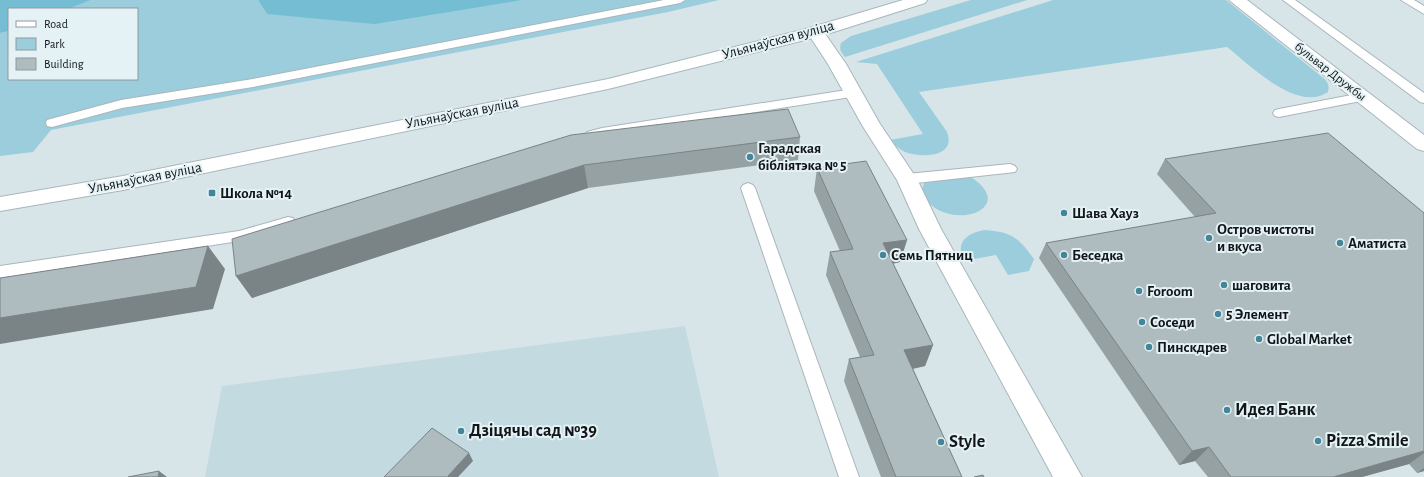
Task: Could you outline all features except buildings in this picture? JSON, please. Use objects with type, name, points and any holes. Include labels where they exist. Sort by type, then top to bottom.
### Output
[{"type":"main road","name":"Ульянаўская вуліца","points":[[0,204],[123,183],[608,84],[815,32],[919,0]]},
{"type":"main road","name":"бульвар Дружбы","points":[[1237,0],[1424,145]]},
{"type":"main road","points":[[815,32],[837,64],[871,125],[907,178],[930,229],[1068,477]]},
{"type":"lane","points":[[52,123],[121,104],[253,83],[680,0]]},
{"type":"lane","points":[[1288,0],[1424,100]]},
{"type":"lane","points":[[1406,0],[1424,11]]},
{"type":"lane","points":[[580,138],[602,132],[852,93]]},
{"type":"lane","points":[[1279,113],[1362,97]]},
{"type":"lane","points":[[907,178],[1010,169]]},
{"type":"lane","points":[[748,188],[849,477]]},
{"type":"lane","points":[[0,272],[239,236],[300,218]]},
{"type":"shaded area","points":[[0,0],[91,0],[71,8],[8,8],[8,31],[0,33]]},
{"type":"shaded area","points":[[258,0],[522,0],[375,24],[267,14]]},
{"type":"shaded area","name":"Дзіцячы сад №39","points":[[685,326],[719,477],[205,477],[222,386]]},
{"type":"green space","points":[[91,0],[258,0],[267,14],[522,0],[719,0],[668,12],[51,130],[33,152],[0,156],[0,33],[8,31],[8,80],[138,80],[138,8],[71,8]]},
{"type":"green space","points":[[971,0],[1027,0],[845,57],[841,51],[841,43],[851,36]]},
{"type":"green space","points":[[1053,0],[1226,0],[1323,78],[1329,89],[1328,92],[1316,97],[1302,96],[1288,92],[1261,75],[1227,47],[919,92],[947,132],[949,141],[947,147],[935,154],[919,155],[905,152],[890,140],[923,134],[877,64],[856,62]]},
{"type":"green space","points":[[969,176],[983,187],[988,197],[985,206],[977,212],[965,215],[952,215],[938,210],[926,200],[923,195],[922,189],[927,178]]},
{"type":"green space","points":[[984,230],[1008,234],[1019,241],[1034,259],[1029,271],[1008,275],[996,255],[963,261],[961,248],[964,240],[972,234]]},
{"type":"place","name":"Гарадская бібліятэка № 5","points":[[750,157]]},
{"type":"place","name":"Школа №14","points":[[212,193]]},
{"type":"place","name":"Шава Хауз","points":[[1064,213]]},
{"type":"place","name":"Остров чистоты и вкуса","points":[[1209,238]]},
{"type":"place","name":"Аматиста","points":[[1340,243]]},
{"type":"place","name":"Семь Пятниц","points":[[883,255]]},
{"type":"place","name":"Беседка","points":[[1064,255]]},
{"type":"place","name":"шаговита","points":[[1224,285]]},
{"type":"place","name":"Foroom","points":[[1139,291]]},
{"type":"place","name":"5 Элемент","points":[[1218,314]]},
{"type":"place","name":"Соседи","points":[[1142,322]]},
{"type":"place","name":"Global Market","points":[[1259,339]]},
{"type":"place","name":"Пинскдрев","points":[[1149,347]]},
{"type":"place","name":"Идея Банк","points":[[1227,410]]},
{"type":"place","name":"Дзіцячы сад №39","points":[[461,431]]},
{"type":"place","name":"Pizza Smile","points":[[1318,441]]},
{"type":"place","name":"Style","points":[[941,442]]}]
